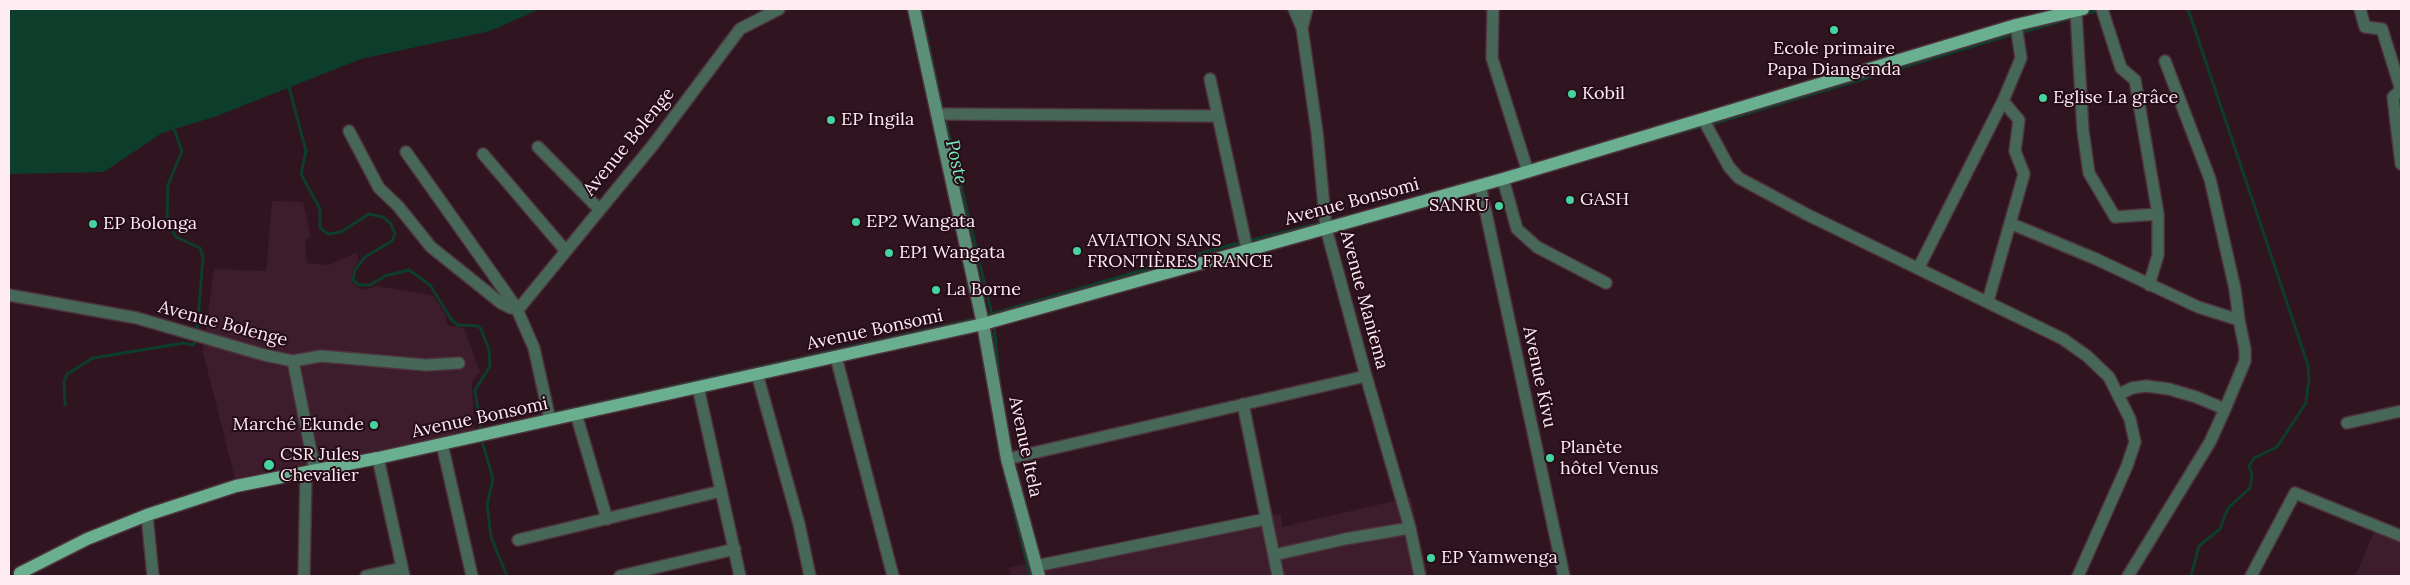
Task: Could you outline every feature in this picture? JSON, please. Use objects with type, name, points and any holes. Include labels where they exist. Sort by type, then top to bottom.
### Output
[{"type":"main road","name":"Avenue Bonsomi","points":[[20,573],[86,539],[147,515],[236,486],[378,458],[984,324],[1528,172],[2016,25],[2080,10]]},
{"type":"street","name":"Avenue Bolenge","points":[[516,307],[521,306],[653,144],[740,29],[779,9]]},
{"type":"street","name":"Avenue Itela","points":[[914,9],[984,324],[1007,459],[1038,571]]},
{"type":"street","points":[[1294,9],[1302,28]]},
{"type":"street","points":[[1302,28],[1308,9]]},
{"type":"street","points":[[1493,9],[1492,58],[1528,172]]},
{"type":"street","points":[[2102,9],[2121,68],[2135,80],[2158,214],[2158,255],[2149,285]]},
{"type":"street","points":[[2360,9],[2365,27],[2382,29],[2401,90],[2393,97],[2401,164]]},
{"type":"street","points":[[2080,10],[2083,131],[2088,173],[2114,217],[2158,214]]},
{"type":"street","points":[[1919,267],[2003,101],[2021,58],[2016,25]]},
{"type":"street","name":"Avenue Maniema","points":[[1302,28],[1317,132],[1326,228],[1410,528],[1420,576]]},
{"type":"street","points":[[2128,576],[2210,442],[2245,361],[2245,349],[2235,289],[2210,179],[2165,61]]},
{"type":"street","points":[[1210,79],[1247,249]]},
{"type":"street","points":[[1988,301],[2012,224],[2024,174],[2015,151],[2019,120],[2003,101]]},
{"type":"street","points":[[937,114],[1217,116]]},
{"type":"street","points":[[1703,120],[1729,167],[1739,178],[1808,215],[1919,267],[2063,339],[2087,356],[2110,377],[2120,394],[2130,418],[2135,442],[2128,466],[2078,576]]},
{"type":"street","points":[[349,131],[379,188],[398,206],[431,247],[501,303],[511,308],[516,307]]},
{"type":"street","points":[[538,147],[599,209]]},
{"type":"street","points":[[406,152],[516,307],[534,348],[550,420]]},
{"type":"street","points":[[483,154],[565,250]]},
{"type":"street","points":[[1503,179],[1517,228],[1537,247],[1606,283]]},
{"type":"street","name":"Avenue Kivu","points":[[1480,185],[1564,576]]},
{"type":"street","points":[[2012,224],[2198,307],[2239,320]]},
{"type":"street","name":"Avenue Bolenge","points":[[9,295],[137,318],[264,355],[293,360],[321,356],[426,365],[459,363]]},
{"type":"street","points":[[836,357],[893,576]]},
{"type":"street","points":[[293,360],[310,471],[304,576]]},
{"type":"street","points":[[756,374],[799,524],[810,576]]},
{"type":"street","points":[[1007,459],[1366,376]]},
{"type":"street","points":[[2120,394],[2132,388],[2146,386],[2169,389],[2224,408]]},
{"type":"street","points":[[698,387],[740,576]]},
{"type":"street","points":[[1243,404],[1278,576]]},
{"type":"street","points":[[2347,423],[2401,411]]},
{"type":"street","points":[[576,414],[607,518]]},
{"type":"street","points":[[442,444],[472,576]]},
{"type":"street","points":[[366,576],[403,572],[378,458]]},
{"type":"street","points":[[518,540],[721,491]]},
{"type":"street","points":[[2251,576],[2295,493],[2401,536]]},
{"type":"street","points":[[147,515],[153,576]]},
{"type":"street","points":[[1038,571],[1266,519]]},
{"type":"street","points":[[1274,555],[1345,539],[1410,528]]},
{"type":"street","points":[[620,576],[735,550]]},
{"type":"shaded area","points":[[9,9],[540,9],[490,31],[361,59],[217,116],[162,133],[104,172],[9,174]]},
{"type":"shaded area","points":[[272,201],[303,202],[311,237],[305,241],[307,263],[329,265],[356,253],[359,260],[353,269],[352,283],[362,290],[378,286],[434,296],[445,314],[447,325],[464,328],[480,372],[472,382],[474,430],[236,483],[203,352],[214,269],[266,271]]},
{"type":"shaded area","points":[[1411,497],[1426,576],[1011,576],[1008,568],[1281,514],[1282,527]]},
{"type":"shaded area","points":[[2378,523],[2401,533],[2401,576],[2355,576]]},
{"type":"waterway","name":"Poste","points":[[921,9],[943,111]]},
{"type":"waterway","points":[[2188,9],[2308,365],[2309,378],[2306,403],[2277,447],[2254,458],[2249,466],[2252,474],[2250,488],[2228,508],[2220,529],[2199,546],[2191,576]]},
{"type":"waterway","points":[[2085,14],[2099,10]]},
{"type":"waterway","points":[[2020,33],[2072,18]]},
{"type":"waterway","points":[[1709,125],[2014,34]]},
{"type":"waterway","points":[[289,87],[306,151],[301,174],[320,209],[320,228],[328,234],[341,232],[369,214],[383,217],[390,223],[395,234],[392,241],[365,257],[355,270],[353,280],[359,285],[370,285],[385,276],[409,270],[430,285],[451,319],[458,325],[478,326],[481,329],[489,350],[490,366],[475,390],[481,432]]},
{"type":"waterway","name":"Poste","points":[[945,117],[992,315]]},
{"type":"waterway","points":[[173,126],[182,151],[168,185],[167,221],[176,237],[200,248],[203,257],[197,332]]},
{"type":"waterway","points":[[1630,147],[1703,126]]},
{"type":"waterway","points":[[985,316],[1219,248],[1321,223]]},
{"type":"waterway","points":[[539,416],[979,318]]},
{"type":"waterway","name":"Poste","points":[[994,325],[1000,386]]},
{"type":"waterway","points":[[65,405],[64,382],[67,374],[93,358],[184,343],[193,345],[197,338]]},
{"type":"waterway","points":[[481,438],[493,479],[487,505],[491,537],[507,576]]},
{"type":"waterway","points":[[998,446],[1030,576]]},
{"type":"place","name":"Ecole primaire Papa Diangenda","points":[[1834,30]]},
{"type":"place","name":"Kobil","points":[[1572,94]]},
{"type":"place","name":"Eglise La grâce","points":[[2043,98]]},
{"type":"place","name":"EP Ingila","points":[[831,120]]},
{"type":"place","name":"GASH","points":[[1570,200]]},
{"type":"place","name":"SANRU","points":[[1499,206]]},
{"type":"place","name":"EP2 Wangata","points":[[856,222]]},
{"type":"place","name":"EP Bolonga","points":[[93,224]]},
{"type":"place","name":"AVIATION SANS FRONTIÈRES FRANCE","points":[[1077,251]]},
{"type":"place","name":"EP1 Wangata","points":[[889,253]]},
{"type":"place","name":"La Borne","points":[[936,290]]},
{"type":"place","name":"Marché Ekunde","points":[[374,425]]},
{"type":"place","name":"Planète hôtel Venus","points":[[1550,458]]},
{"type":"place","name":"CSR Jules Chevalier","points":[[269,465]]},
{"type":"place","name":"EP Yamwenga","points":[[1431,558]]}]
